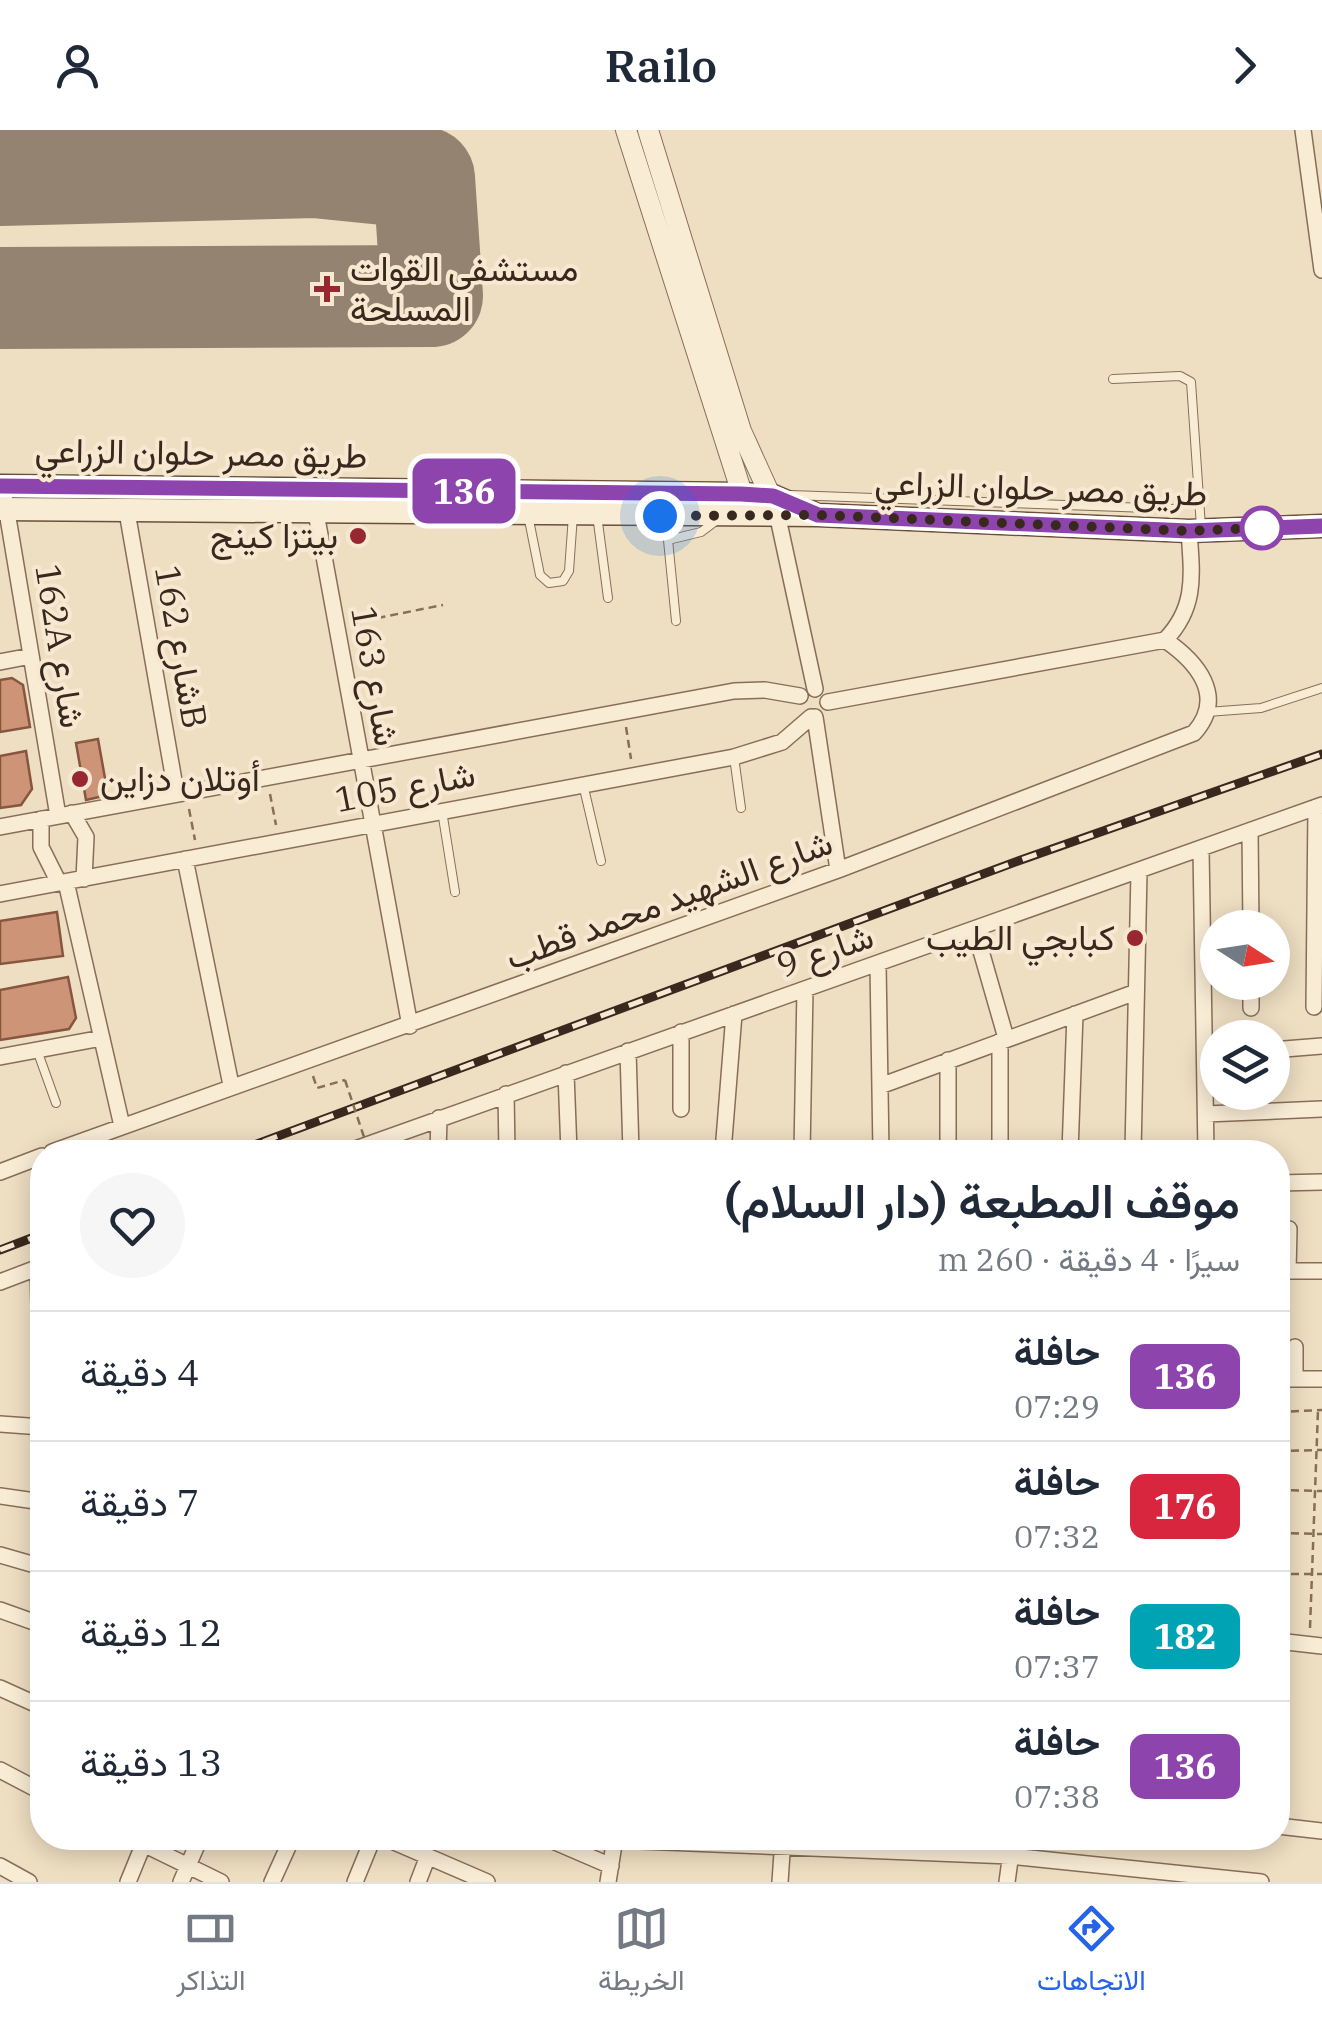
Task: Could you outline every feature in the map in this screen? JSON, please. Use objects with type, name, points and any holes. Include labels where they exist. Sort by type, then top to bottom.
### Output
[{"type":"main road","name":"طريق مصر حلوان الزراعي","points":[[2,498],[526,503],[722,516],[745,506]]},
{"type":"main road","name":"طريق مصر حلوان الزراعي","points":[[2,498],[127,512],[316,513],[526,503]]},
{"type":"main road","name":"طريق مصر حلوان الزراعي","points":[[582,508],[776,507],[818,515],[1195,531],[1322,526]]},
{"type":"street","points":[[626,130],[745,506]]},
{"type":"street","points":[[648,130],[742,432],[776,507],[808,692],[800,709],[813,717],[838,870]]},
{"type":"street","points":[[1322,137],[1304,137],[1316,184],[1322,270]]},
{"type":"street","name":"162A شارع","points":[[2,498],[57,816]]},
{"type":"street","name":"شارع 162B","points":[[127,512],[181,791]]},
{"type":"street","name":"شارع 163","points":[[316,513],[410,1026]]},
{"type":"street","points":[[808,692],[828,702],[1165,640],[1181,624],[1191,602],[1195,531]]},
{"type":"street","points":[[1165,640],[1192,658],[1202,675],[1206,712]]},
{"type":"street","points":[[0,662],[31,656]]},
{"type":"street","name":"شارع 105","points":[[0,826],[749,690],[808,692]]},
{"type":"street","name":"شارع 105","points":[[0,894],[734,756],[782,742],[813,717],[823,714],[828,702]]},
{"type":"street","name":"شارع الشهيد محمد قطب","points":[[84,1140],[838,870],[1194,733],[1206,712]]},
{"type":"street","points":[[1314,1007],[1319,806]]},
{"type":"street","name":"شارع 9","points":[[378,1140],[1319,806]]},
{"type":"street","points":[[84,879],[86,837],[57,816],[41,846],[63,882],[122,1126]]},
{"type":"street","points":[[1250,831],[1251,910]]},
{"type":"street","points":[[1201,849],[1209,1020]]},
{"type":"street","points":[[191,858],[232,1085]]},
{"type":"street","points":[[1133,1140],[1139,872]]},
{"type":"street","points":[[975,930],[1003,1040],[1000,1140]]},
{"type":"street","points":[[878,964],[881,1140]]},
{"type":"street","points":[[802,1140],[805,990]]},
{"type":"street","points":[[880,1086],[1136,992]]},
{"type":"street","points":[[1251,1000],[1251,1008]]},
{"type":"street","points":[[725,1140],[734,1014]]},
{"type":"street","points":[[1070,1140],[1075,1014]]},
{"type":"street","points":[[681,1032],[681,1109]]},
{"type":"street","points":[[0,1057],[102,1038]]},
{"type":"street","points":[[1290,1049],[1322,1046]]},
{"type":"street","points":[[628,1051],[632,1140]]},
{"type":"street","points":[[948,1060],[948,1140]]},
{"type":"street","points":[[566,1073],[569,1140]]},
{"type":"street","points":[[506,1094],[507,1140]]},
{"type":"street","points":[[1206,1114],[1322,1109]]},
{"type":"street","points":[[1206,1110],[1206,1140]]},
{"type":"street","points":[[438,1118],[438,1140]]},
{"type":"street","points":[[0,1172],[30,1161]]},
{"type":"street","points":[[1290,1182],[1322,1182]]},
{"type":"street","points":[[1290,1271],[1322,1270]]},
{"type":"street","points":[[0,1282],[30,1271]]},
{"type":"street","points":[[1295,1347],[1295,1379]]},
{"type":"street","points":[[1290,1379],[1322,1379]]},
{"type":"street","points":[[0,1424],[30,1426]]},
{"type":"street","points":[[0,1496],[30,1500]]},
{"type":"street","points":[[0,1555],[30,1564]]},
{"type":"street","points":[[0,1610],[30,1621]]},
{"type":"street","points":[[1290,1643],[1316,1645]]},
{"type":"street","points":[[0,1688],[30,1702]]},
{"type":"street","points":[[0,1770],[30,1786]]},
{"type":"street","points":[[1290,1827],[1322,1831]]},
{"type":"street","points":[[128,1882],[137,1850]]},
{"type":"street","points":[[153,1850],[184,1874],[221,1882]]},
{"type":"street","points":[[184,1874],[195,1850]]},
{"type":"street","points":[[272,1882],[287,1850]]},
{"type":"street","points":[[355,1882],[368,1850]]},
{"type":"street","points":[[414,1850],[483,1881]]},
{"type":"street","points":[[567,1850],[609,1874]]},
{"type":"street","points":[[780,1882],[782,1850]]},
{"type":"street","points":[[912,1850],[1010,1856],[1166,1877],[1262,1882]]},
{"type":"street","points":[[1007,1882],[1011,1850]]},
{"type":"street","points":[[418,1882],[428,1856]]},
{"type":"street","points":[[0,1866],[30,1882]]},
{"type":"lane","points":[[1114,379],[1180,376],[1191,382],[1195,531]]},
{"type":"lane","points":[[776,507],[820,494],[1176,509]]},
{"type":"lane","points":[[526,503],[540,575],[549,582],[563,581],[569,571],[582,508]]},
{"type":"lane","points":[[582,508],[608,598]]},
{"type":"lane","points":[[676,620],[668,540],[701,532],[722,516]]},
{"type":"lane","points":[[1206,712],[1261,708],[1322,688]]},
{"type":"lane","points":[[734,756],[740,808]]},
{"type":"lane","points":[[583,784],[601,861]]},
{"type":"lane","points":[[442,810],[454,892]]},
{"type":"lane","points":[[37,1050],[56,1103]]},
{"type":"path","points":[[336,626],[443,605]]},
{"type":"path","points":[[624,711],[633,775]]},
{"type":"path","points":[[267,775],[278,842]]},
{"type":"path","points":[[181,791],[191,858]]},
{"type":"path","points":[[317,1088],[344,1080],[357,1140]]},
{"type":"path","points":[[1290,1411],[1320,1410],[1312,1574],[1316,1645]]},
{"type":"path","points":[[1290,1451],[1319,1450]]},
{"type":"path","points":[[1290,1490],[1322,1491]]},
{"type":"path","points":[[1290,1534],[1322,1534]]},
{"type":"path","points":[[1290,1574],[1322,1574]]},
{"type":"building","points":[[12,678],[23,685],[30,727],[0,732],[0,680]]},
{"type":"building","points":[[98,739],[108,795],[86,800],[76,743]]},
{"type":"building","points":[[26,751],[32,789],[21,805],[0,808],[0,756]]},
{"type":"building","points":[[57,912],[63,956],[0,964],[0,921]]},
{"type":"building","points":[[68,977],[76,1018],[69,1029],[0,1040],[0,990]]},
{"type":"runway","points":[[0,175],[315,167],[424,178],[432,296],[0,298]]},
{"type":"railway","points":[[267,1140],[1018,861],[1322,754]]},
{"type":"railway","points":[[0,1250],[30,1239]]},
{"type":"bus line","name":"136","points":[[0,486],[741,494],[773,496],[818,515],[1189,531],[1322,526]]},
{"type":"place","name":"مستشفى القوات المسلحة","points":[[327,289]]},
{"type":"place","name":"بيتزا كينج","points":[[358,536]]},
{"type":"place","name":"أوتلان دزاين","points":[[80,779]]},
{"type":"place","name":"كبابجي الطيب","points":[[1135,938]]},
{"type":"route","points":[[660,516],[818,515],[1189,531],[1262,528]]}]
